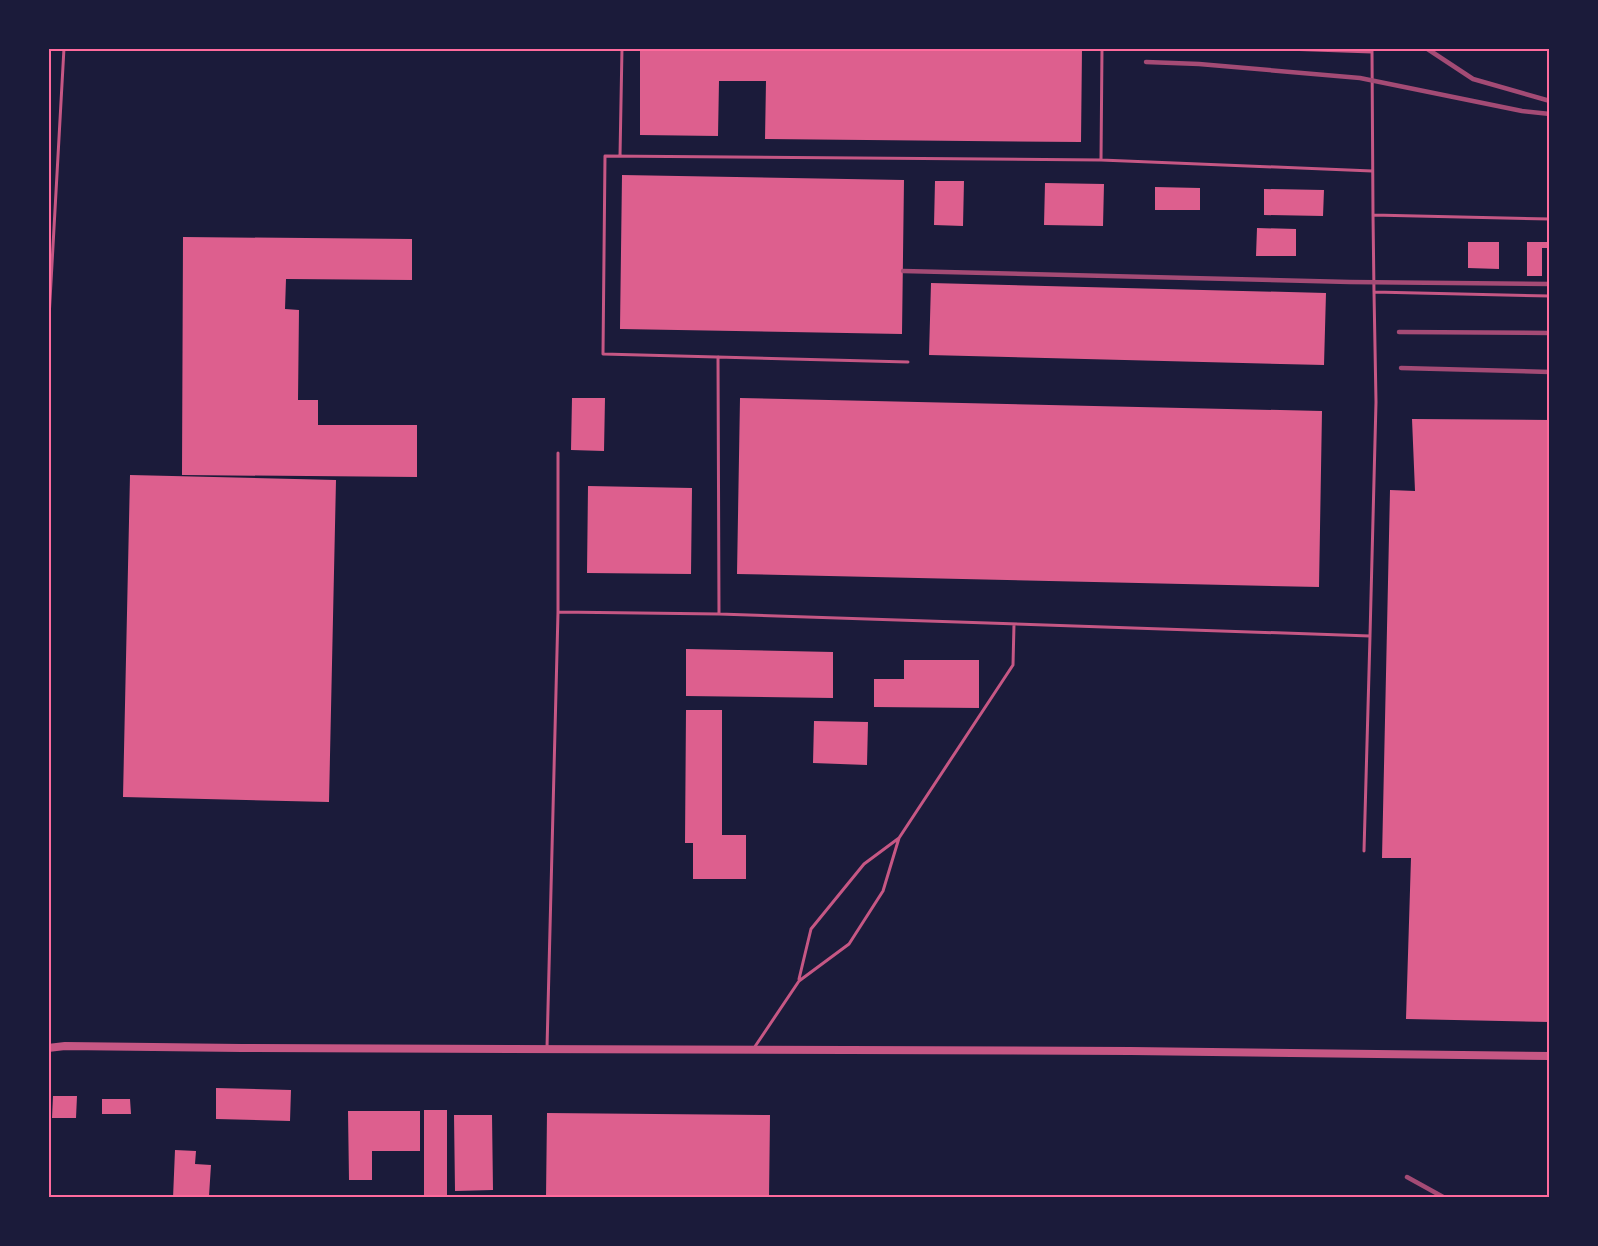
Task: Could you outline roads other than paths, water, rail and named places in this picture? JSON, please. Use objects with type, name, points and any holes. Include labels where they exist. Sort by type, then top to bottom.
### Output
[{"type":"street","points":[[48,1048],[65,1046],[1119,1050],[1550,1056]]},
{"type":"lane","points":[[48,336],[64,48]]},
{"type":"lane","points":[[620,156],[622,48]]},
{"type":"lane","points":[[1101,159],[1102,48]]},
{"type":"lane","points":[[1256,48],[1372,50],[1376,402],[1364,851]]},
{"type":"lane","points":[[908,362],[603,354],[605,156],[1101,159],[1372,171]]},
{"type":"lane","points":[[1373,215],[1550,219]]},
{"type":"lane","points":[[1374,292],[1550,296]]},
{"type":"lane","points":[[718,357],[719,614]]},
{"type":"lane","points":[[547,1049],[558,612],[558,453]]},
{"type":"lane","points":[[558,612],[719,614],[1370,636]]},
{"type":"lane","points":[[753,1050],[799,981],[849,944],[883,891],[899,838],[1013,665],[1014,624]]},
{"type":"lane","points":[[799,981],[811,929],[864,864],[899,838]]},
{"type":"railway","points":[[1426,48],[1473,79],[1550,101]]},
{"type":"railway","points":[[1146,62],[1199,64],[1360,78],[1522,111],[1550,114]]},
{"type":"railway","points":[[903,271],[1350,282],[1550,284]]},
{"type":"railway","points":[[1399,332],[1550,333]]},
{"type":"railway","points":[[1401,368],[1550,372]]},
{"type":"railway","points":[[1407,1177],[1445,1198]]}]
